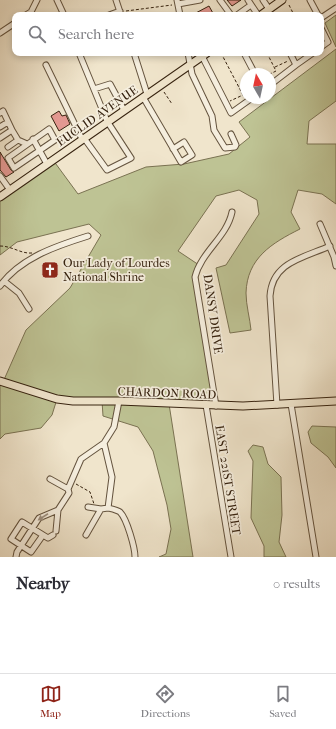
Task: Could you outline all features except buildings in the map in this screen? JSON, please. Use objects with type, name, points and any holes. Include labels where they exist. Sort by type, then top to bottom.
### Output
[{"type":"main road","points":[[266,12],[282,0]]},
{"type":"main road","name":"EUCLID AVENUE","points":[[0,197],[107,121],[202,56]]},
{"type":"main road","name":"CHARDON ROAD","points":[[0,382],[66,401],[119,401],[216,406],[277,405],[336,401]]},
{"type":"street","points":[[31,12],[37,0]]},
{"type":"street","points":[[57,0],[63,12]]},
{"type":"street","points":[[116,0],[122,12]]},
{"type":"street","points":[[180,12],[178,2],[200,0]]},
{"type":"street","points":[[220,0],[229,12]]},
{"type":"street","points":[[224,0],[230,8],[231,12]]},
{"type":"street","points":[[263,0],[265,12]]},
{"type":"street","points":[[307,0],[313,12]]},
{"type":"street","points":[[310,0],[316,12]]},
{"type":"street","points":[[240,12],[249,2],[264,12]]},
{"type":"street","points":[[324,16],[336,8]]},
{"type":"street","points":[[0,32],[12,24]]},
{"type":"street","points":[[324,34],[328,42],[324,45]]},
{"type":"street","points":[[46,65],[83,138],[107,170],[131,158],[107,121],[80,56]]},
{"type":"street","points":[[136,56],[145,96],[173,149]]},
{"type":"street","points":[[189,56],[192,74],[212,116],[214,130],[225,148],[235,147],[236,145],[231,134]]},
{"type":"street","points":[[204,56],[231,113],[244,104]]},
{"type":"street","points":[[246,56],[252,68]]},
{"type":"street","points":[[276,80],[309,56]]},
{"type":"street","points":[[293,58],[296,65]]},
{"type":"street","points":[[94,90],[110,84],[124,110]]},
{"type":"street","points":[[0,113],[3,111],[18,140],[27,144]]},
{"type":"street","points":[[0,127],[8,122]]},
{"type":"street","points":[[49,129],[55,140],[14,168],[8,158],[33,140],[49,129]]},
{"type":"street","points":[[0,138],[12,130]]},
{"type":"street","points":[[8,148],[18,140]]},
{"type":"street","points":[[33,140],[47,164]]},
{"type":"street","points":[[0,176],[10,190]]},
{"type":"street","name":"DANSY DRIVE","points":[[216,406],[195,277],[199,265],[230,222],[232,212]]},
{"type":"street","points":[[320,224],[330,246],[336,266]]},
{"type":"street","points":[[0,286],[14,271],[46,252],[88,236]]},
{"type":"street","points":[[277,405],[270,296],[272,281],[276,274],[286,265],[330,246]]},
{"type":"street","points":[[4,281],[19,293],[30,309]]},
{"type":"street","points":[[43,535],[31,552],[12,541],[11,538],[22,522],[48,538],[55,533],[58,510],[69,493],[68,489],[81,460],[104,443],[114,427],[119,401]]},
{"type":"street","points":[[291,404],[316,557]]},
{"type":"street","name":"EAST 221ST STREET","points":[[206,405],[230,557]]},
{"type":"street","points":[[104,443],[112,477],[108,508]]},
{"type":"street","points":[[50,478],[68,489]]},
{"type":"street","points":[[88,507],[94,507],[101,510],[108,508],[119,512],[124,518],[134,548],[135,557]]},
{"type":"street","points":[[16,557],[32,528],[42,516],[58,510]]},
{"type":"street","points":[[86,535],[101,510]]},
{"type":"path","points":[[122,12],[172,5]]},
{"type":"path","points":[[289,5],[292,12]]},
{"type":"path","points":[[223,56],[240,90]]},
{"type":"path","points":[[268,56],[274,67],[293,58]]},
{"type":"path","points":[[164,92],[172,104]]},
{"type":"path","points":[[226,103],[240,96]]},
{"type":"path","points":[[0,246],[13,247],[23,253],[36,251]]},
{"type":"path","points":[[74,483],[90,492],[94,500],[94,507]]},
{"type":"green space","points":[[336,15],[336,47],[325,23]]},
{"type":"green space","points":[[336,49],[336,101],[309,121],[307,144],[336,144],[336,204],[322,194],[298,190],[291,212],[300,229],[280,240],[263,253],[256,261],[247,281],[246,293],[251,330],[230,333],[216,268],[226,265],[259,214],[257,200],[239,190],[216,196],[178,251],[199,265],[197,271],[216,406],[169,404],[193,557],[159,557],[166,554],[171,529],[167,505],[153,451],[138,427],[103,416],[102,401],[57,399],[52,415],[41,428],[5,434],[0,439],[0,381],[3,382],[26,330],[70,288],[101,235],[89,224],[17,242],[0,255],[0,197],[53,160],[78,194],[146,167],[184,164],[229,154],[250,137],[239,122],[263,104],[276,104],[276,94]]},
{"type":"green space","points":[[312,426],[336,427],[336,468],[328,457],[311,443],[308,432]]},
{"type":"green space","points":[[253,445],[263,447],[268,464],[281,477],[282,515],[279,542],[286,557],[264,557],[264,546],[251,518],[253,461],[248,451]]},
{"type":"place","name":"Our Lady of Lourdes National Shrine","points":[[50,270]]}]
